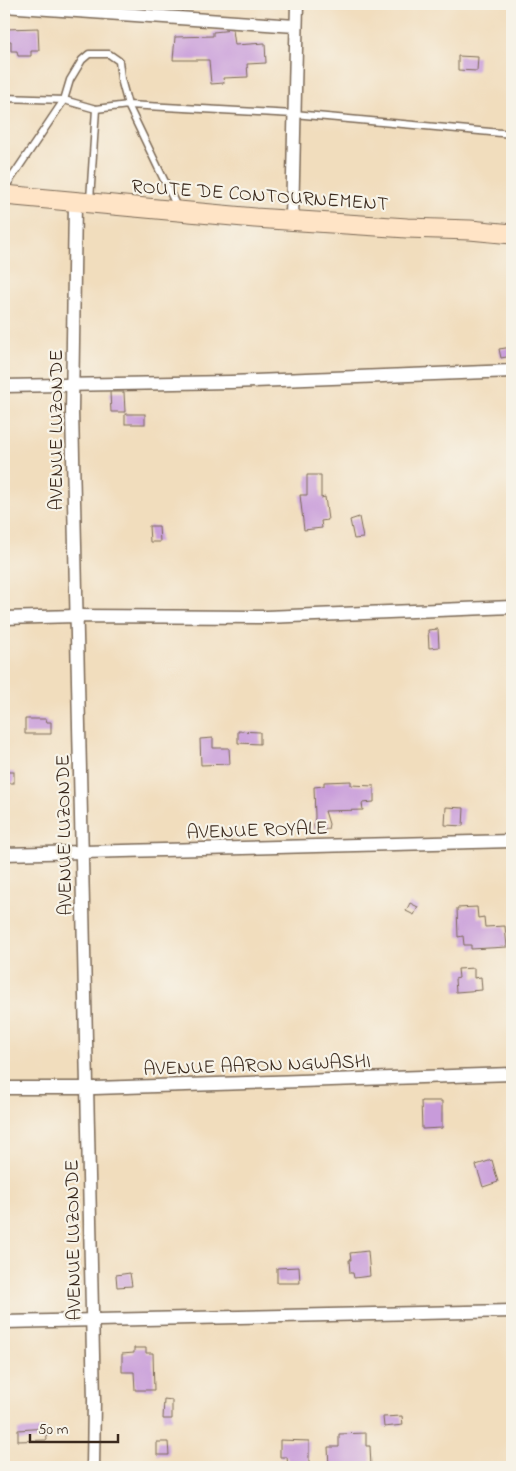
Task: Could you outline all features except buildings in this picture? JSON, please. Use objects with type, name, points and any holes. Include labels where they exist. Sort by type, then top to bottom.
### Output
[{"type":"street","points":[[292,220],[297,4]]},
{"type":"street","points":[[4,6],[296,26]]},
{"type":"street","name":"ROUTE DE CONTOURNEMENT","points":[[4,196],[255,218],[512,234]]},
{"type":"street","name":"AVENUE LUZONDE","points":[[83,203],[72,384],[94,1400],[93,1467]]},
{"type":"street","points":[[4,386],[230,382],[512,371]]},
{"type":"street","points":[[4,618],[76,616],[266,618],[512,608]]},
{"type":"street","name":"AVENUE ROYALE","points":[[4,854],[512,840]]},
{"type":"street","name":"AVENUE AARON NGWASHI","points":[[4,1088],[87,1088],[512,1074]]},
{"type":"street","points":[[4,1322],[512,1311]]},
{"type":"lane","points":[[4,189],[64,100],[70,80],[82,60],[89,54],[109,54],[119,62],[121,79],[128,105],[179,210]]},
{"type":"lane","points":[[4,98],[64,100],[96,109],[128,105],[294,114],[512,134]]},
{"type":"lane","points":[[83,203],[96,109]]}]
